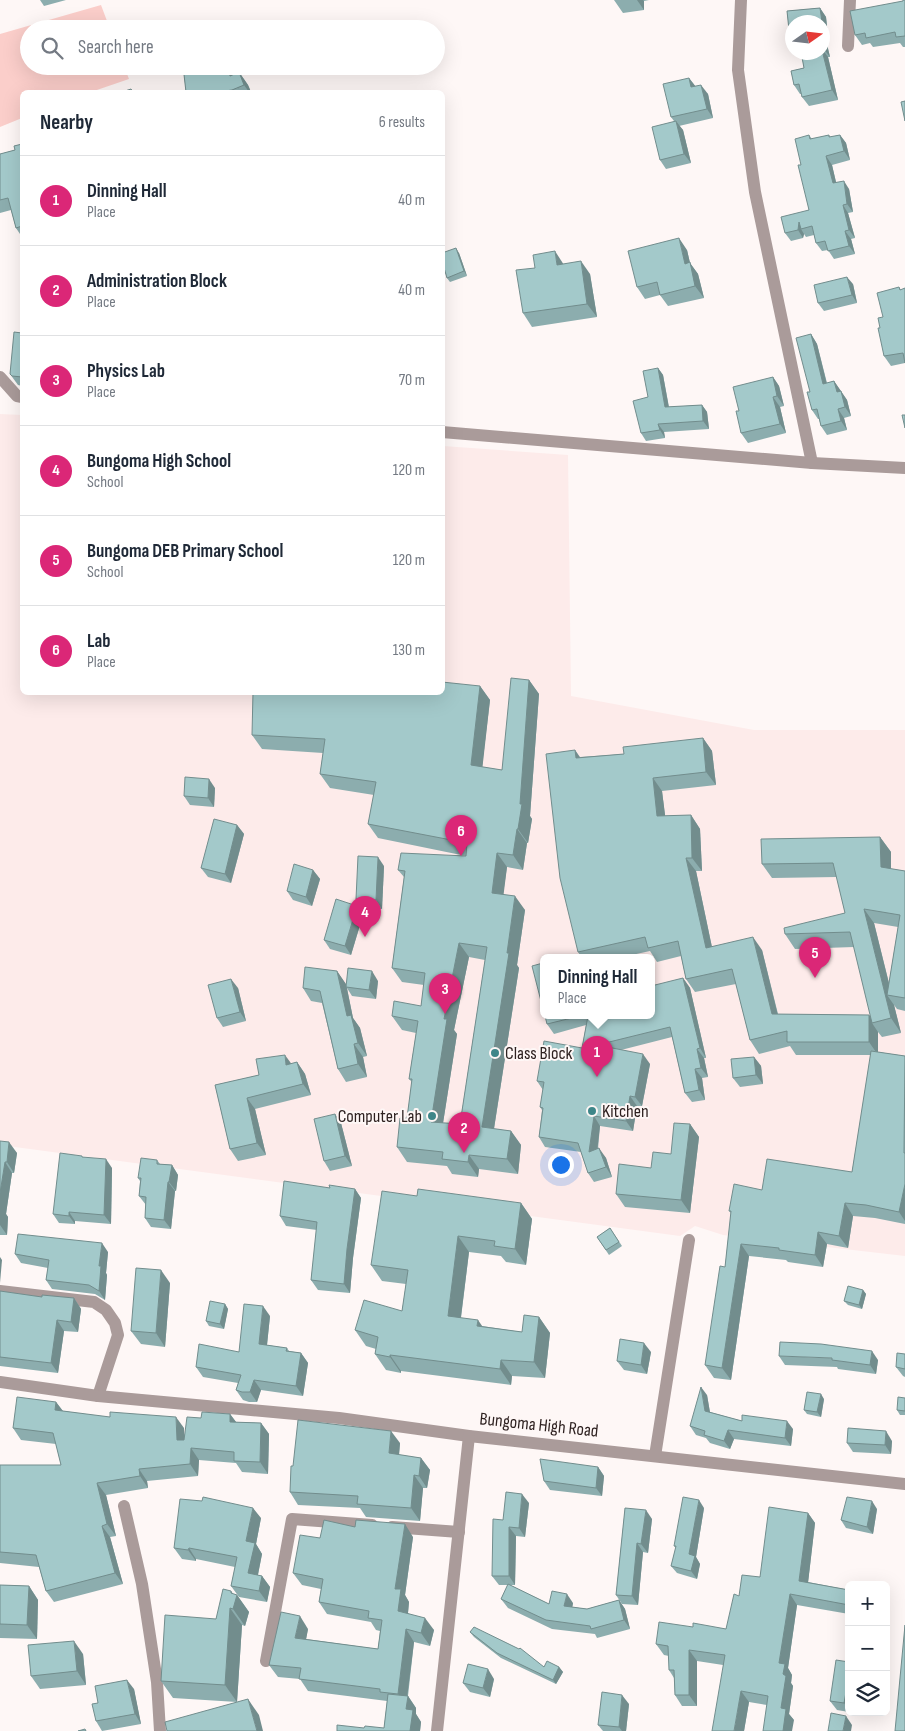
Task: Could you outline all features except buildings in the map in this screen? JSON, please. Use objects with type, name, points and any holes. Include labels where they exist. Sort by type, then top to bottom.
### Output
[{"type":"street","points":[[741,0],[738,70],[755,192],[812,464]]},
{"type":"street","points":[[848,46],[850,0]]},
{"type":"street","points":[[0,377],[17,396],[20,397]]},
{"type":"street","points":[[445,432],[812,464],[905,468]]},
{"type":"street","points":[[655,1456],[689,1240]]},
{"type":"street","points":[[0,1291],[94,1302],[106,1310],[115,1323],[118,1335],[98,1396]]},
{"type":"street","points":[[0,1382],[98,1396],[339,1418],[469,1436]]},
{"type":"street","name":"Bungoma High Road","points":[[437,1731],[469,1436],[905,1484]]},
{"type":"street","points":[[124,1506],[142,1584],[157,1682],[160,1731]]},
{"type":"street","points":[[266,1662],[292,1519],[459,1532]]},
{"type":"shaded area","points":[[101,5],[107,20],[49,20]]},
{"type":"shaded area","points":[[20,28],[20,75],[127,75],[129,79],[97,90],[20,90],[20,119],[0,127],[0,34]]},
{"type":"shaded area","points":[[0,414],[20,415],[20,695],[445,695],[445,446],[568,455],[571,696],[754,730],[905,730],[905,1256],[723,1235],[695,1226],[680,1236],[0,1145]]},
{"type":"place","name":"Lab","points":[[461,856]]},
{"type":"place","name":"Bungoma High School","points":[[365,937]]},
{"type":"place","name":"Bungoma DEB Primary School","points":[[815,978]]},
{"type":"place","name":"Physics Lab","points":[[445,1014]]},
{"type":"place","name":"Class Block","points":[[495,1053]]},
{"type":"place","name":"Dinning Hall","points":[[597,1077]]},
{"type":"place","name":"Kitchen","points":[[592,1111]]},
{"type":"place","name":"Computer Lab","points":[[432,1116]]},
{"type":"place","name":"Administration Block","points":[[464,1153]]}]
